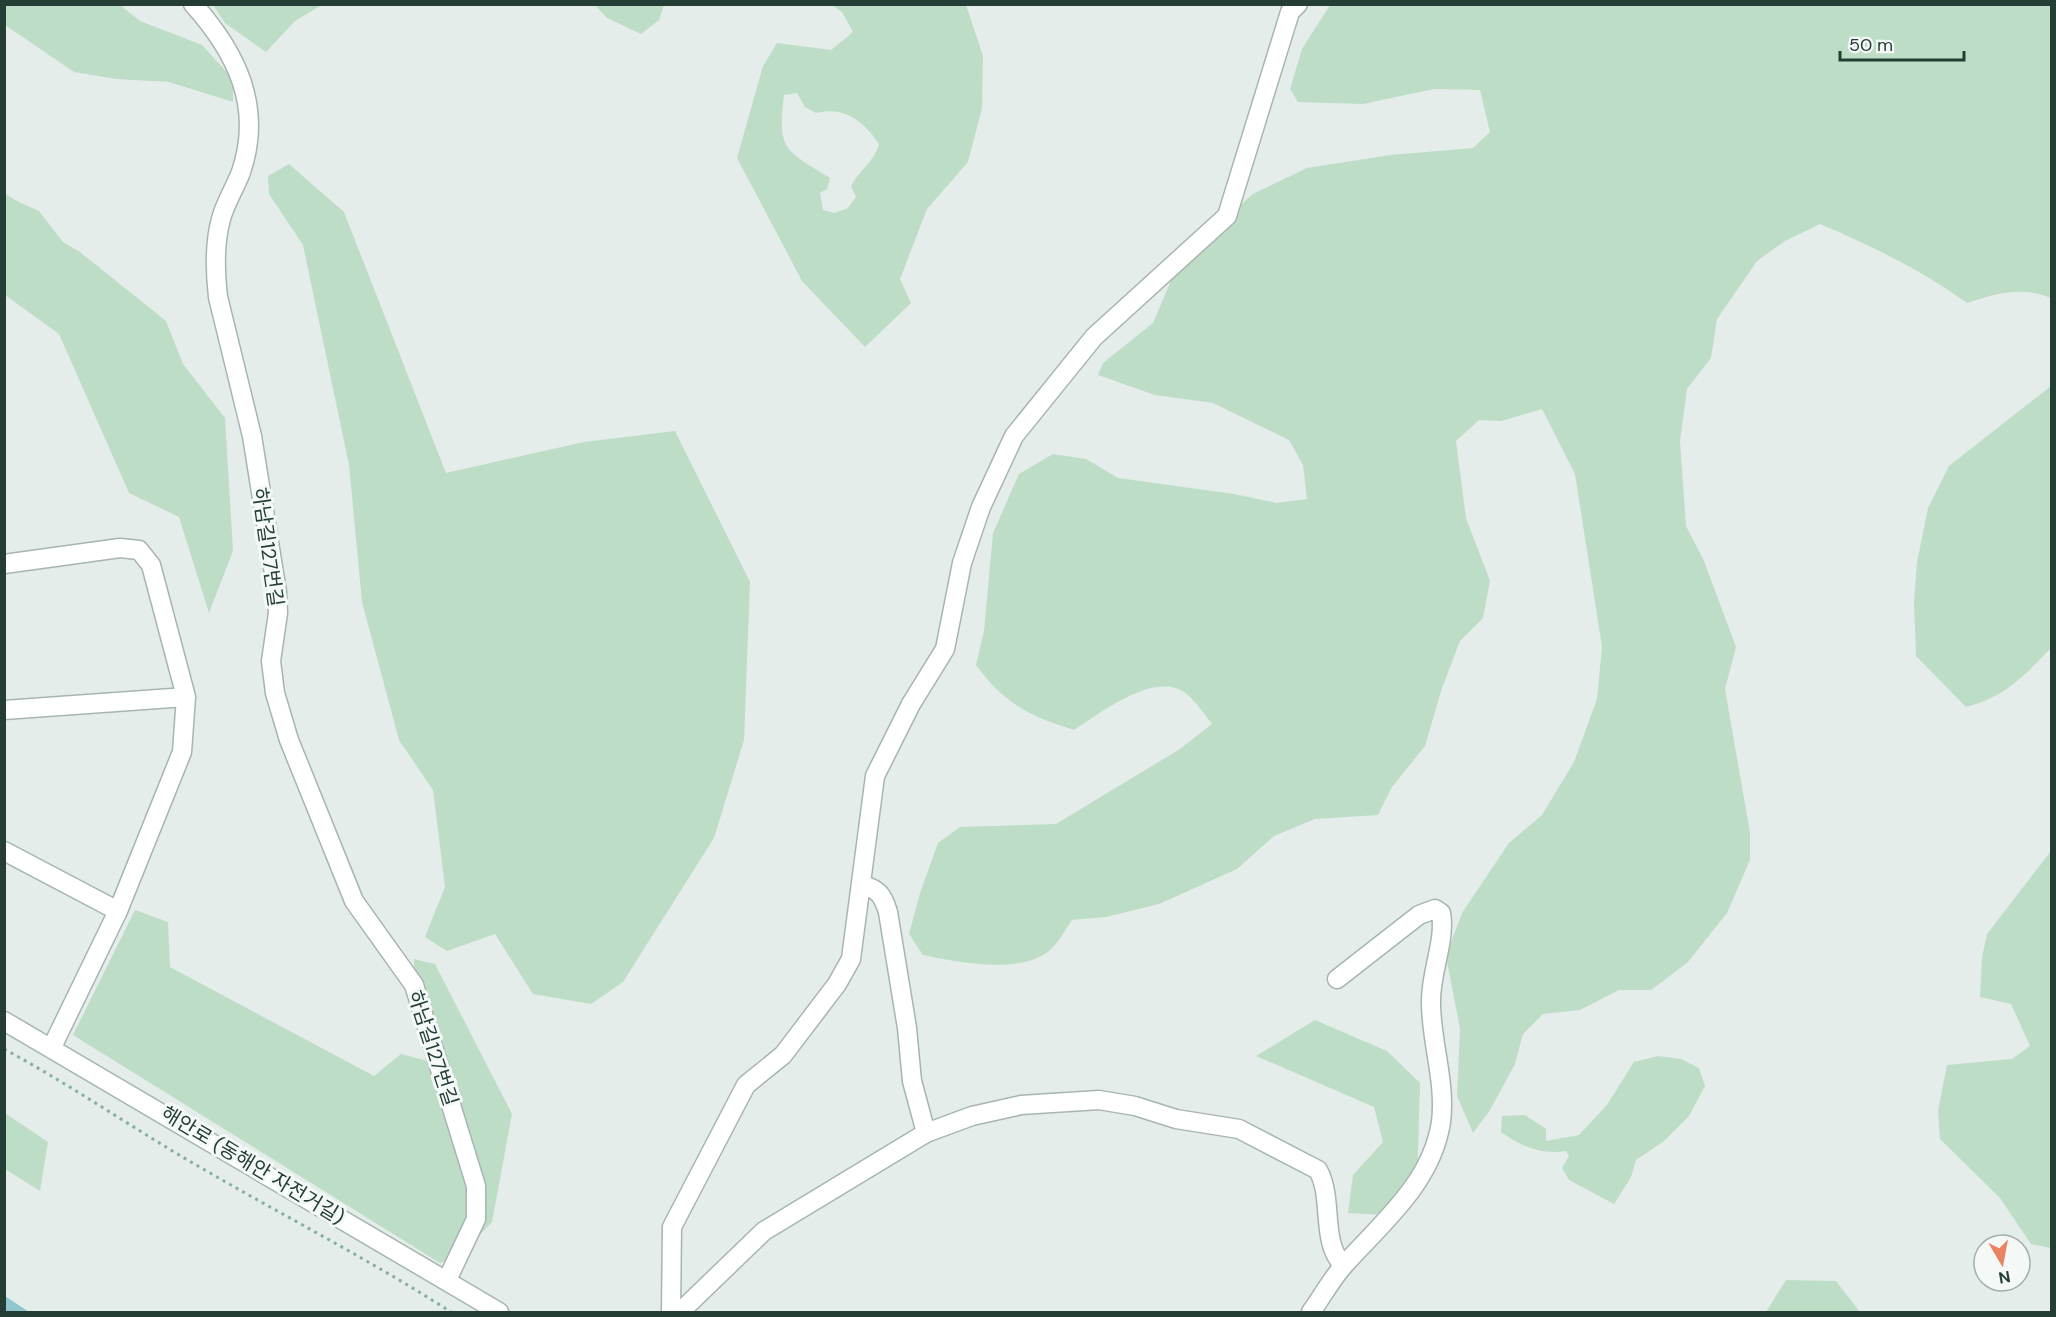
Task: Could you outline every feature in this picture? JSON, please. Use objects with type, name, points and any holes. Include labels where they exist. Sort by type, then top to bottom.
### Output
[{"type":"street","name":"하남길127번길","points":[[193,4],[206,20],[243,81],[250,111],[247,144],[241,171],[221,218],[216,245],[216,277],[218,297],[252,436],[277,592],[278,613],[271,662],[275,693],[289,740],[354,901],[414,985],[476,1186],[476,1219],[447,1280]]},
{"type":"street","points":[[671,1312],[672,1227],[746,1085],[783,1055],[837,984],[851,959],[876,776],[911,704],[945,649],[962,563],[981,507],[1014,436],[1094,337],[1227,216],[1290,12],[1298,4]]},
{"type":"street","points":[[4,564],[120,548],[139,550],[151,565],[186,697],[182,752],[118,911],[52,1047]]},
{"type":"street","points":[[4,710],[186,697]]},
{"type":"street","points":[[4,851],[118,911]]},
{"type":"street","points":[[862,885],[874,888],[884,897],[888,912],[907,1028],[912,1081],[926,1133]]},
{"type":"street","points":[[1311,1312],[1344,1265],[1417,1183],[1437,1137],[1441,1120],[1440,1073],[1431,1004],[1432,977],[1443,923],[1441,913],[1435,909],[1419,915],[1337,979]]},
{"type":"street","name":"해안로 (동해안 자전거길)","points":[[4,1021],[52,1047],[499,1312]]},
{"type":"street","points":[[680,1312],[764,1231],[926,1133],[972,1116],[1021,1105],[1099,1100],[1135,1106],[1176,1119],[1239,1129],[1318,1170],[1326,1191],[1335,1257],[1344,1265]]},
{"type":"path","points":[[4,1049],[57,1078],[190,1161],[402,1281],[451,1312]]},
{"type":"green space","points":[[4,5],[120,5],[140,21],[202,45],[233,79],[233,102],[169,82],[116,79],[74,72],[5,25]]},
{"type":"green space","points":[[213,5],[322,5],[295,21],[266,52],[225,23]]},
{"type":"green space","points":[[595,5],[664,5],[659,20],[641,34],[607,18]]},
{"type":"green space","points":[[832,5],[966,5],[983,56],[982,108],[968,162],[927,209],[900,279],[911,303],[865,347],[802,281],[737,158],[763,66],[777,43],[831,50],[853,32],[842,12]],"holes":[[[797,93],[805,107],[816,113],[836,112],[852,117],[867,128],[879,144],[874,155],[851,186],[856,197],[848,208],[835,213],[823,210],[820,193],[827,189],[830,178],[794,154],[784,138],[782,128],[784,95]]]},
{"type":"green space","points":[[1330,5],[2051,5],[2051,298],[2030,292],[2009,292],[1967,303],[1896,259],[1820,224],[1785,241],[1757,261],[1717,319],[1711,358],[1687,389],[1680,441],[1686,526],[1704,561],[1736,647],[1725,689],[1750,833],[1750,860],[1727,913],[1688,962],[1651,990],[1619,990],[1580,1010],[1543,1014],[1523,1034],[1515,1064],[1490,1110],[1473,1133],[1457,1096],[1460,1029],[1446,956],[1462,913],[1509,843],[1542,815],[1574,762],[1597,699],[1602,647],[1575,474],[1542,409],[1501,421],[1479,420],[1456,441],[1466,518],[1490,581],[1483,618],[1460,641],[1442,688],[1425,746],[1392,787],[1378,815],[1315,819],[1274,836],[1237,869],[1159,904],[1106,917],[1072,920],[1050,950],[1038,958],[1023,962],[988,965],[923,955],[909,934],[920,893],[938,843],[960,827],[1056,824],[1180,749],[1212,724],[1188,695],[1175,688],[1161,687],[1130,696],[1074,730],[1019,707],[998,690],[976,665],[984,631],[993,533],[1019,474],[1053,454],[1086,459],[1118,478],[1234,494],[1277,503],[1307,499],[1303,465],[1289,440],[1213,403],[1155,395],[1098,375],[1103,363],[1153,323],[1181,257],[1253,194],[1307,168],[1390,155],[1473,148],[1490,132],[1480,90],[1434,89],[1363,104],[1298,102],[1290,89],[1302,49]]},
{"type":"green space","points":[[289,164],[344,212],[446,473],[584,442],[675,431],[750,582],[744,740],[714,838],[623,982],[591,1004],[533,994],[495,934],[447,951],[425,937],[445,887],[433,790],[399,740],[362,602],[349,465],[303,245],[269,194],[268,176]]},
{"type":"green space","points":[[4,193],[39,211],[63,242],[80,252],[166,321],[183,364],[225,418],[233,551],[209,613],[179,517],[129,493],[59,334],[5,295]]},
{"type":"green space","points":[[2051,386],[2051,648],[2023,676],[2003,691],[1992,698],[1966,707],[1916,656],[1914,603],[1917,562],[1928,508],[1949,466]]},
{"type":"green space","points":[[2051,851],[2051,1248],[2032,1244],[2032,1233],[2024,1233],[2000,1198],[1940,1139],[1938,1111],[1947,1065],[2012,1059],[2030,1046],[2011,1004],[1980,997],[1982,957],[1987,934]]},
{"type":"green space","points":[[135,910],[168,922],[170,967],[374,1076],[401,1054],[435,1063],[414,985],[414,959],[435,964],[512,1114],[492,1222],[463,1253],[440,1263],[73,1035]]},
{"type":"green space","points":[[1315,1020],[1387,1051],[1420,1083],[1417,1185],[1386,1215],[1348,1213],[1353,1175],[1383,1142],[1374,1107],[1256,1056]]},
{"type":"green space","points":[[1658,1056],[1681,1059],[1699,1068],[1705,1086],[1689,1116],[1664,1141],[1636,1160],[1631,1177],[1614,1204],[1569,1180],[1562,1168],[1569,1156],[1566,1151],[1548,1152],[1532,1149],[1501,1132],[1502,1116],[1525,1115],[1546,1129],[1546,1141],[1579,1135],[1607,1105],[1634,1062]]},
{"type":"green space","points":[[5,1113],[48,1142],[40,1191],[5,1169]]},
{"type":"green space","points":[[1786,1280],[1836,1281],[1860,1312],[1766,1312]]},
{"type":"water","points":[[5,1296],[29,1312],[5,1312]]}]
